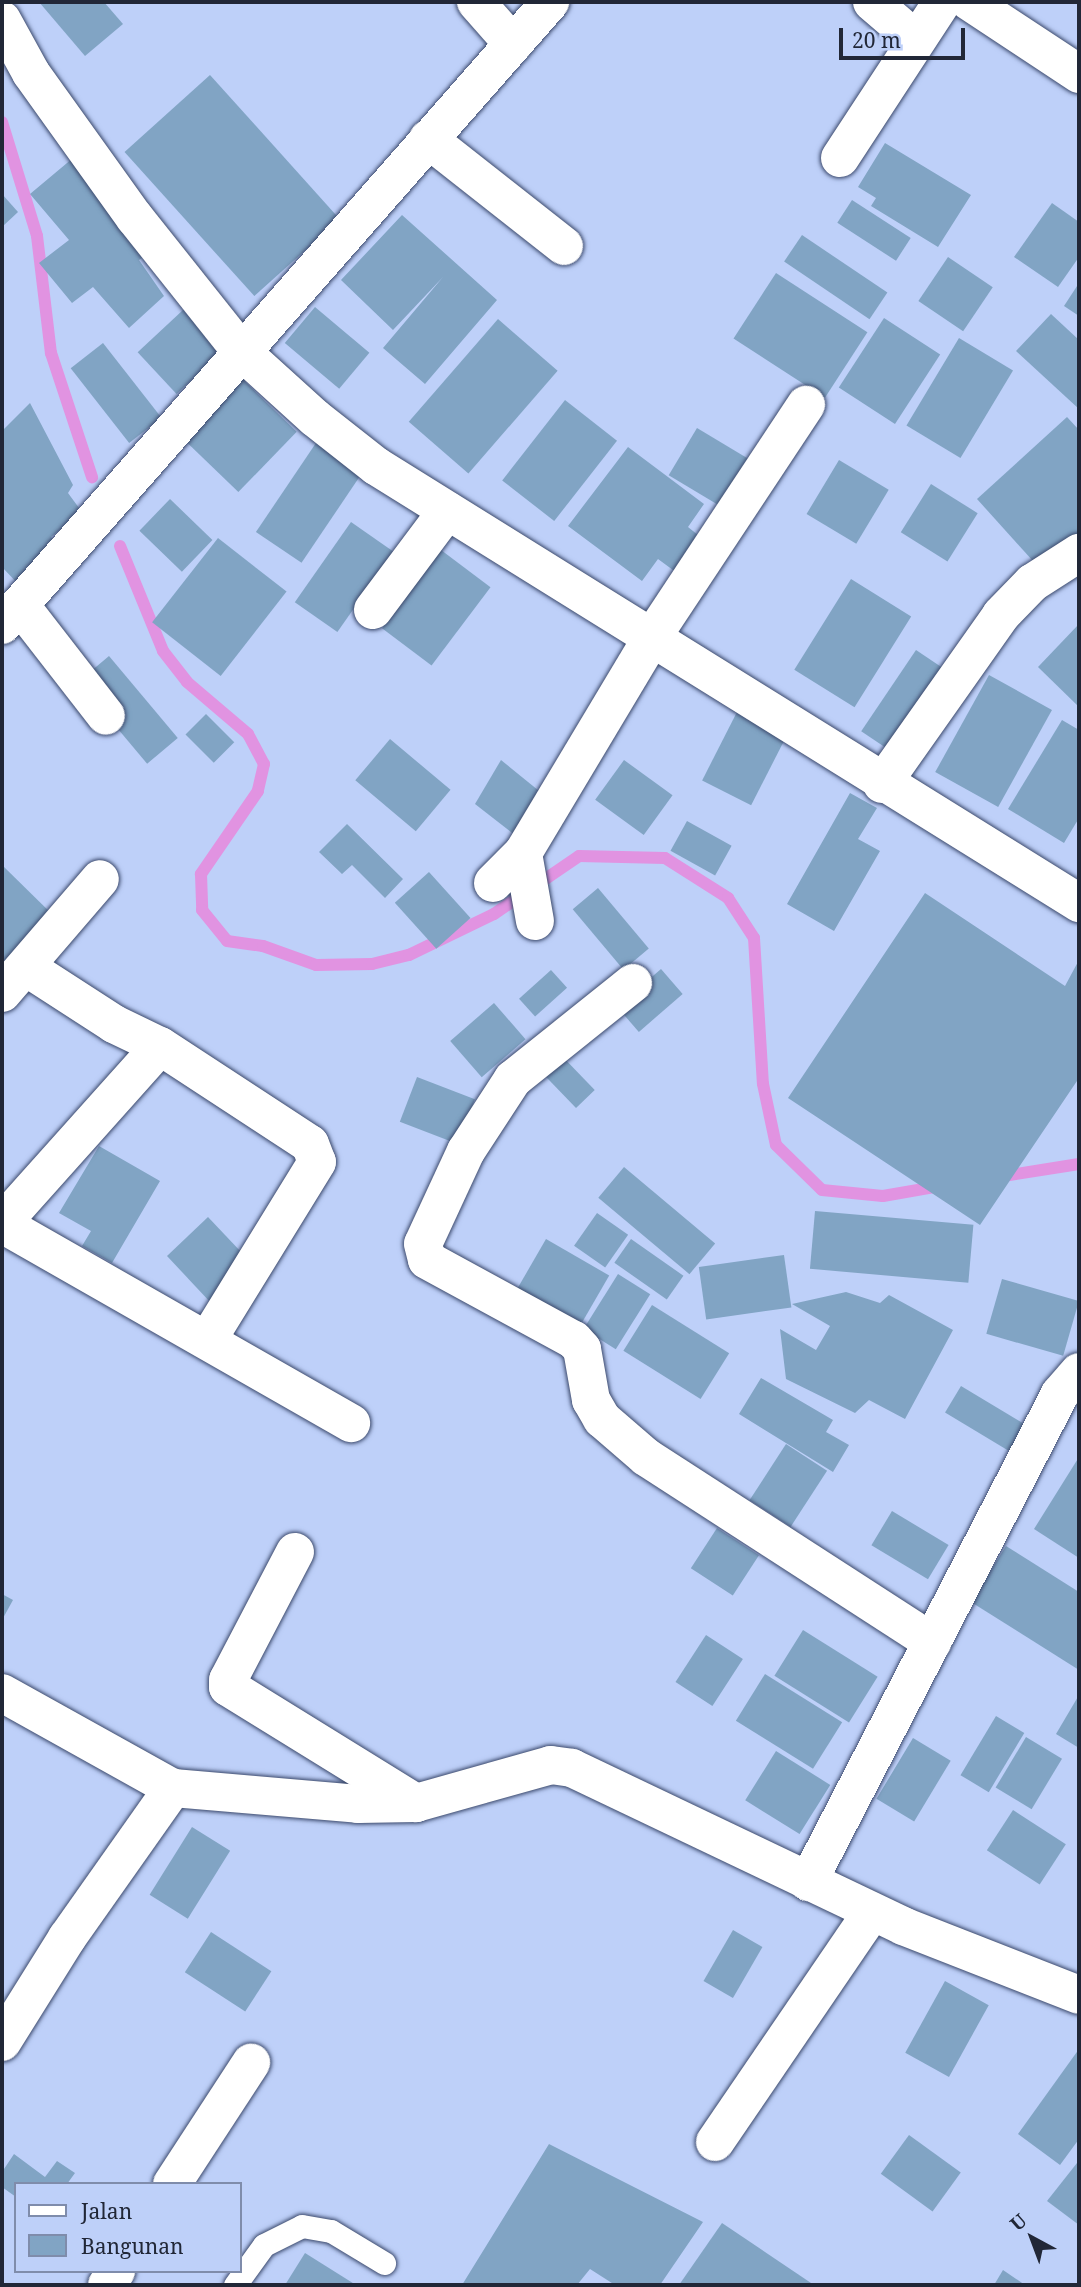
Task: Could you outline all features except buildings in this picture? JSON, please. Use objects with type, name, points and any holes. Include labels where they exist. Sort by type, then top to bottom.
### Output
[{"type":"street","points":[[476,2],[513,44]]},
{"type":"street","points":[[106,716],[11,615],[99,519],[240,350],[550,2]]},
{"type":"street","points":[[872,2],[915,39]]},
{"type":"street","points":[[840,158],[915,39],[942,2]]},
{"type":"street","points":[[971,2],[1079,74]]},
{"type":"street","points":[[2,20],[15,80],[135,218],[240,350],[366,458],[882,784],[1079,904]]},
{"type":"street","points":[[428,139],[564,246]]},
{"type":"street","points":[[521,885],[651,639],[806,405]]},
{"type":"street","points":[[373,610],[447,510]]},
{"type":"street","points":[[882,784],[1001,615],[1032,583],[1079,552]]},
{"type":"street","points":[[100,879],[14,980],[160,1046],[310,1144],[317,1162],[208,1339]]},
{"type":"street","points":[[633,983],[513,1079],[466,1150],[422,1244],[427,1260],[574,1340],[582,1349],[591,1400],[602,1419],[646,1457],[932,1642]]},
{"type":"street","points":[[160,1046],[2,1223],[351,1423]]},
{"type":"street","points":[[808,1882],[1059,1394],[1079,1372]]},
{"type":"street","points":[[295,1552],[229,1687],[416,1803]]},
{"type":"street","points":[[2,1693],[173,1788],[358,1804],[416,1803],[551,1765],[572,1768],[872,1912],[1079,1995]]},
{"type":"street","points":[[2,2042],[67,1938],[173,1788]]},
{"type":"street","points":[[715,2142],[872,1912]]},
{"type":"street","points":[[173,2182],[251,2063]]},
{"type":"lane","points":[[235,2285],[264,2245],[302,2226],[331,2231],[384,2263]]},
{"type":"waterway","points":[[2,122],[37,236],[51,353],[92,477]]},
{"type":"waterway","points":[[120,546],[163,651],[187,682],[248,734],[264,764],[258,791],[201,874],[202,910],[227,941],[263,946],[316,965],[372,964],[409,955],[494,914],[579,856],[665,858],[728,898],[754,938],[763,1084],[776,1145],[822,1190],[883,1196],[941,1186]]},
{"type":"waterway","points":[[997,1177],[1079,1164]]}]
